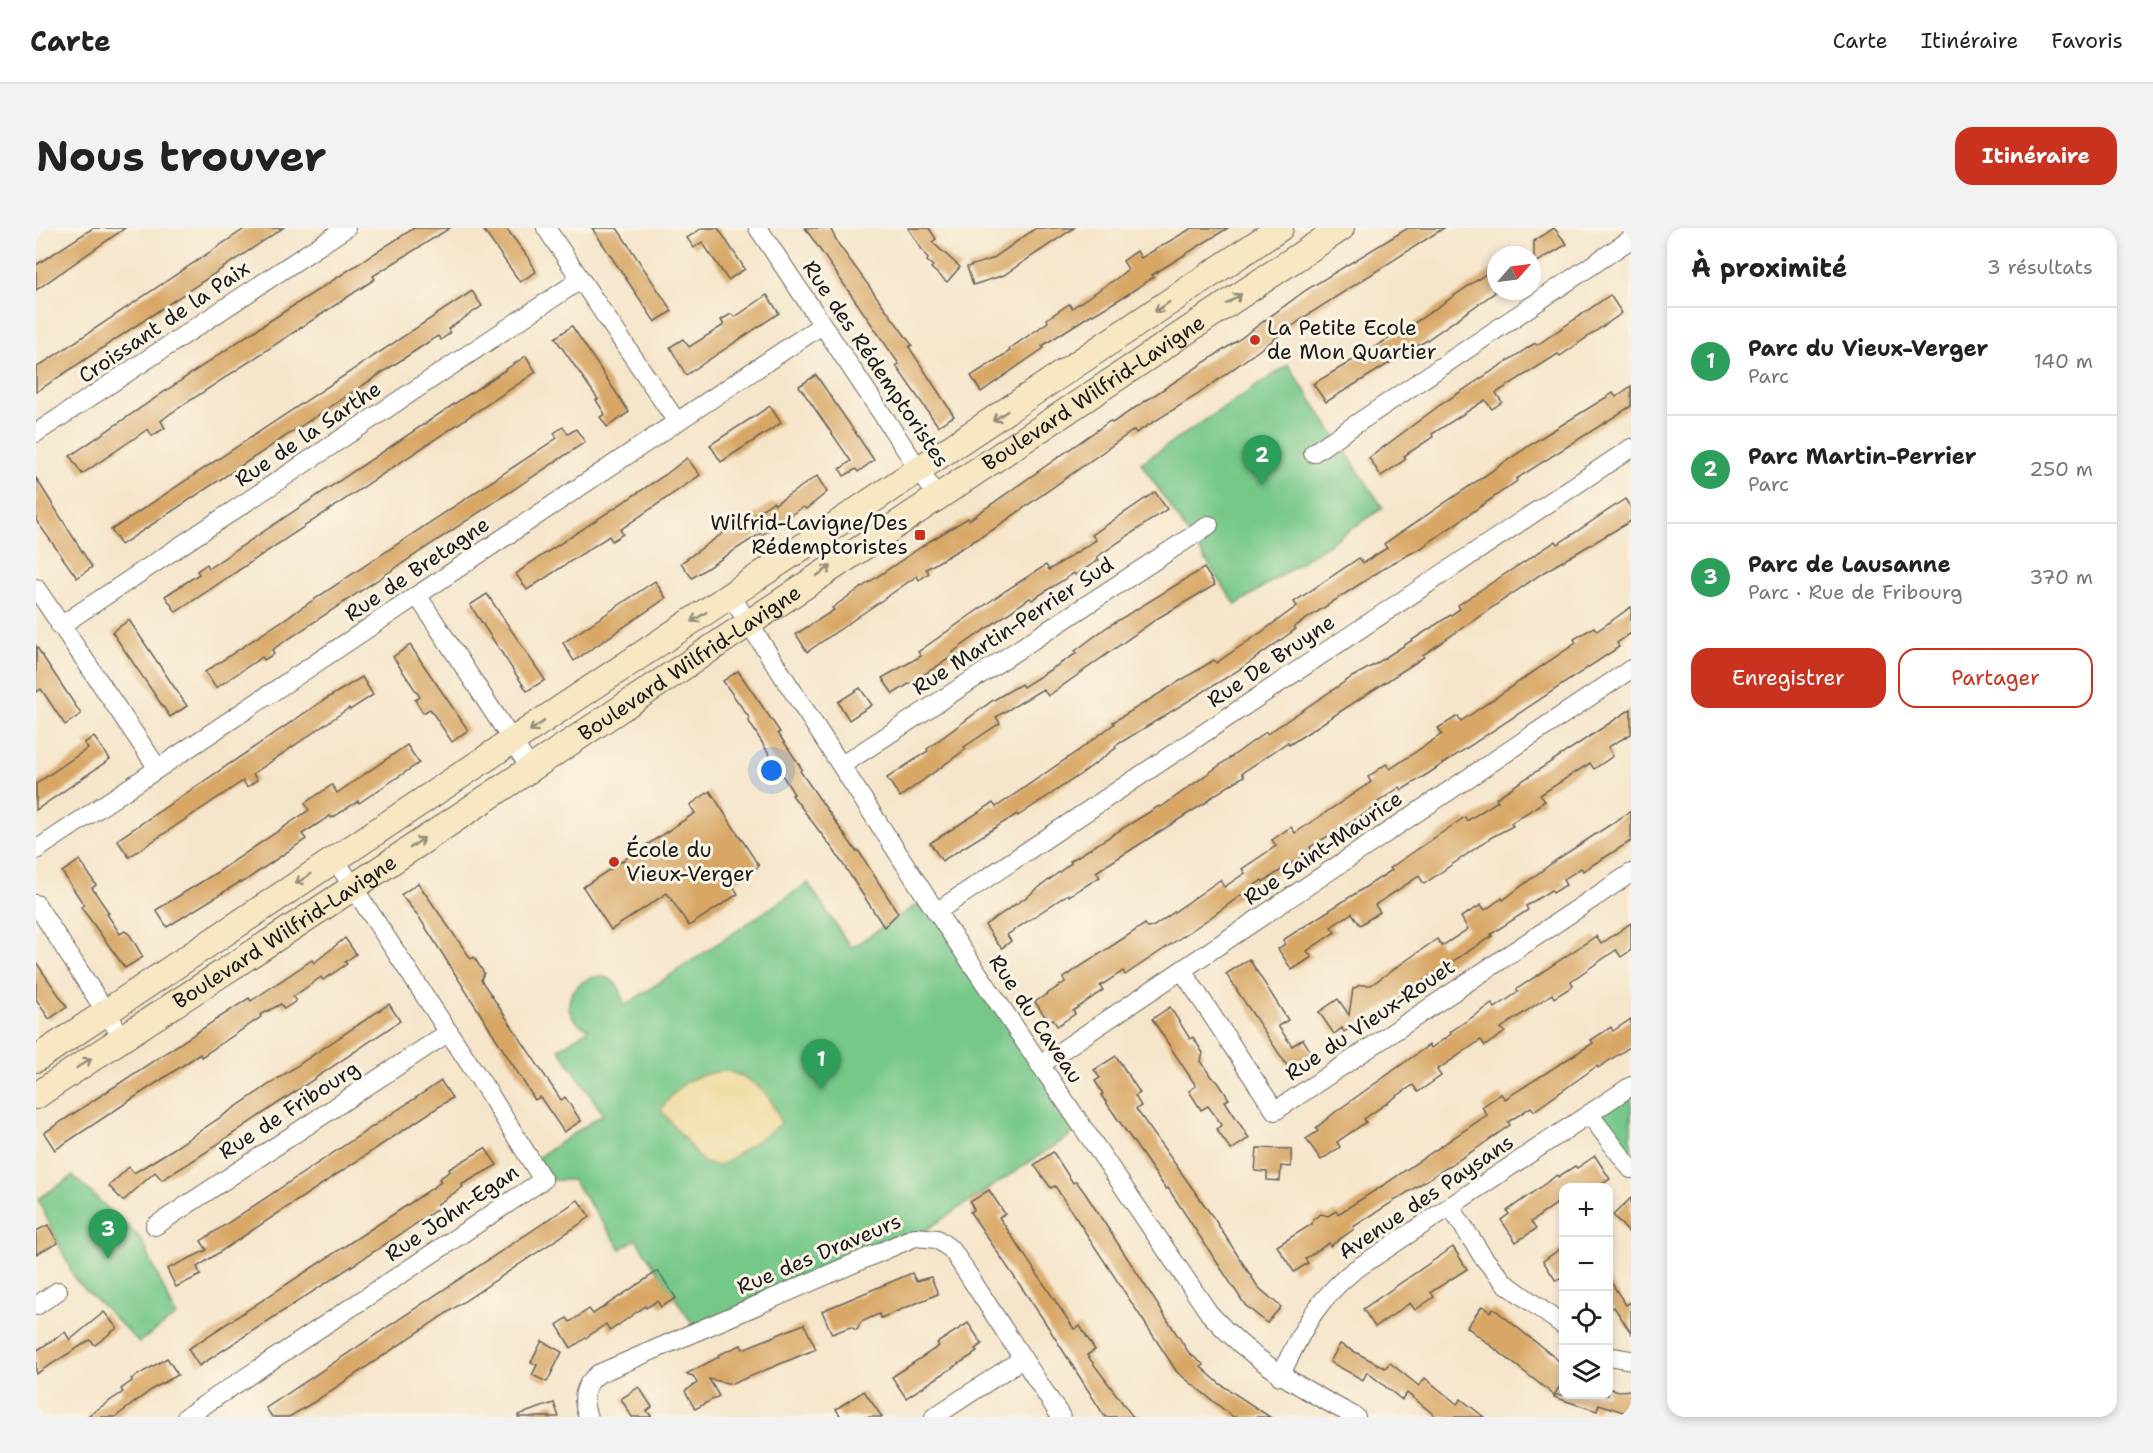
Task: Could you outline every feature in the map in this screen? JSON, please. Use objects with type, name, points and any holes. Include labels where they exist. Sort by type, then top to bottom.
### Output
[{"type":"main road","name":"Boulevard Wilfrid-Lavigne","points":[[36,1059],[1280,228]]},
{"type":"main road","name":"Boulevard Wilfrid-Lavigne","points":[[36,1096],[122,1037],[354,887],[936,495],[1341,228]]},
{"type":"street","name":"Croissant de la Paix","points":[[36,433],[346,228]]},
{"type":"street","points":[[546,228],[676,422]]},
{"type":"street","name":"Rue des Rédemptoristes","points":[[758,228],[936,495]]},
{"type":"street","points":[[1313,453],[1631,239]]},
{"type":"street","name":"Rue de la Sarthe","points":[[60,626],[580,280]]},
{"type":"street","name":"Rue de Bretagne","points":[[36,850],[157,767],[822,325]]},
{"type":"street","name":"Rue De Bruyne","points":[[936,912],[1631,448]]},
{"type":"street","name":"Rue Martin-Perrier Sud","points":[[842,765],[1209,525]]},
{"type":"street","points":[[36,588],[157,767]]},
{"type":"street","points":[[417,596],[530,768]]},
{"type":"street","name":"Rue du Caveau","points":[[731,596],[936,912],[1209,1313],[1231,1338],[1280,1376],[1356,1417]]},
{"type":"street","name":"Rue Saint-Maurice","points":[[1040,1065],[1631,669]]},
{"type":"street","name":"Rue John-Egan","points":[[186,1417],[543,1180],[334,858]]},
{"type":"street","name":"Rue du Vieux-Rouet","points":[[1182,970],[1275,1111],[1631,873]]},
{"type":"street","points":[[36,904],[122,1037]]},
{"type":"street","name":"Rue de Fribourg","points":[[155,1226],[449,1032]]},
{"type":"street","name":"Avenue des Paysans","points":[[1280,1376],[1314,1309],[1331,1289],[1353,1271],[1631,1086]]},
{"type":"street","points":[[1590,1115],[1631,1169]]},
{"type":"street","points":[[1450,1206],[1483,1257],[1505,1282],[1559,1323]]},
{"type":"street","name":"Rue des Draveurs","points":[[588,1417],[583,1398],[585,1389],[598,1374],[915,1237],[937,1239],[952,1250],[1061,1417]]},
{"type":"street","points":[[36,1306],[58,1291]]},
{"type":"street","points":[[1613,1357],[1631,1360]]},
{"type":"street","points":[[934,1417],[1022,1359]]},
{"type":"green space","points":[[1288,365],[1383,508],[1236,605],[1141,463]]},
{"type":"green space","points":[[808,883],[851,948],[927,898],[1083,1127],[915,1237],[697,1331],[636,1239],[621,1249],[573,1180],[543,1180],[531,1162],[603,1114],[559,1049],[589,1029],[574,1018],[569,1005],[572,993],[582,983],[594,977],[607,978],[618,987],[624,1006]]},
{"type":"green space","points":[[1631,1086],[1631,1169],[1590,1115]]},
{"type":"green space","points":[[73,1176],[141,1239],[176,1316],[139,1342],[75,1279],[38,1199]]},
{"type":"sand","points":[[727,1071],[747,1079],[762,1090],[773,1104],[781,1124],[719,1166],[704,1163],[661,1110],[674,1093],[688,1081],[706,1074]]},
{"type":"building","points":[[93,228],[125,228],[36,290],[36,265]]},
{"type":"building","points":[[246,228],[283,228],[36,392],[36,368]]},
{"type":"building","points":[[414,228],[450,228],[373,276],[375,279],[171,413],[161,421],[165,428],[152,436],[148,429],[82,474],[70,456],[248,335]]},
{"type":"building","points":[[482,228],[506,228],[530,260],[536,272],[520,282]]},
{"type":"building","points":[[592,228],[617,228],[672,311],[655,322]]},
{"type":"building","points":[[702,228],[718,228],[745,269],[728,280],[702,242],[694,248],[687,238]]},
{"type":"building","points":[[805,228],[830,228],[839,245],[912,345],[909,347],[954,416],[938,426],[896,366],[899,364]]},
{"type":"building","points":[[908,228],[929,228],[936,239],[932,242],[960,267],[947,282],[931,268],[933,266],[927,261],[928,259]]},
{"type":"building","points":[[1036,228],[1074,228],[1004,275],[973,285],[967,267],[992,259]]},
{"type":"building","points":[[1192,228],[1228,228],[1152,275],[1154,277],[1128,294],[1042,346],[1044,348],[981,392],[971,376],[1010,351],[1009,349],[1048,322],[1047,319],[1069,304],[1072,308],[1117,278],[1128,269],[1123,261],[1137,251],[1141,258]]},
{"type":"building","points":[[1408,228],[1444,228],[1309,314],[1197,395],[1136,433],[1134,430],[991,531],[926,569],[929,573],[919,580],[917,576],[807,652],[796,634],[834,610],[832,608],[846,598],[930,541],[968,518],[969,520],[1110,421],[1112,423],[1237,341],[1306,290]]},
{"type":"building","points":[[1554,228],[1567,244],[1541,260],[1541,246],[1534,246],[1534,241]]},
{"type":"building","points":[[1487,273],[1487,298],[1424,342],[1326,402],[1313,384],[1413,324]]},
{"type":"building","points":[[472,291],[482,306],[448,329],[450,333],[441,340],[438,336],[427,343],[121,545],[111,530]]},
{"type":"building","points":[[767,295],[779,313],[686,375],[670,347],[683,339],[689,347],[724,325],[721,320],[731,314],[735,317]]},
{"type":"building","points":[[1610,295],[1622,313],[1560,356],[1558,354],[1496,393],[1502,402],[1492,409],[1485,400],[1432,434],[1433,437],[1404,456],[1406,459],[1381,476],[1369,458],[1440,405],[1535,343],[1537,345]]},
{"type":"building","points":[[572,326],[629,412],[607,427],[600,417],[605,414],[596,400],[598,399],[555,338]]},
{"type":"building","points":[[526,356],[536,372],[176,612],[165,596],[199,574],[197,571],[207,564],[209,568]]},
{"type":"building","points":[[816,375],[874,460],[858,472],[856,469],[844,476],[840,469],[851,461],[799,386]]},
{"type":"building","points":[[1631,386],[1631,406],[1516,479],[1517,481],[1421,548],[1389,565],[1294,627],[1296,629],[1242,668],[1115,746],[1116,748],[1081,774],[1018,816],[1017,814],[942,861],[930,843],[993,803],[996,807],[1079,750],[1114,724],[1113,722],[1214,660],[1216,663],[1263,631],[1297,606],[1294,602],[1359,558],[1363,563],[1387,548],[1384,544],[1539,439],[1613,393],[1616,397]]},
{"type":"building","points":[[770,406],[781,423],[721,462],[710,445]]},
{"type":"building","points":[[563,427],[568,434],[576,429],[585,442],[272,650],[274,654],[264,660],[262,657],[216,688],[205,672],[557,438],[554,433]]},
{"type":"building","points":[[687,458],[700,475],[620,530],[623,534],[612,541],[609,536],[527,590],[516,574]]},
{"type":"building","points":[[817,476],[827,492],[806,509],[803,507],[692,578],[681,563],[733,526],[734,528],[773,502],[775,504]]},
{"type":"building","points":[[36,478],[92,567],[77,578],[36,520]]},
{"type":"building","points":[[1155,492],[1167,509],[1097,557],[1099,560],[1032,600],[1030,598],[953,652],[955,655],[893,694],[882,678],[921,656],[918,652],[1005,591],[1046,565],[1049,570],[1096,540],[1092,535]]},
{"type":"building","points":[[1625,499],[1631,508],[1631,521],[1544,572],[1423,655],[1424,657],[1289,745],[1288,742],[1242,773],[1244,776],[1208,801],[1096,872],[1100,877],[1069,896],[1068,894],[1007,935],[1011,941],[1002,948],[997,943],[985,925],[1028,896],[1071,863],[1070,861],[1159,806],[1160,808],[1266,732],[1267,734],[1352,677],[1374,665],[1460,609],[1458,605],[1473,595],[1556,541],[1558,544]]},
{"type":"building","points":[[1204,568],[1215,585],[1158,618],[1048,696],[1043,689],[996,717],[1000,723],[964,747],[966,749],[900,797],[887,778],[928,751],[927,749],[992,701],[1021,684],[1023,687],[1077,653],[1075,651],[1107,627]]},
{"type":"building","points":[[655,581],[666,598],[574,661],[563,643]]},
{"type":"building","points":[[487,594],[545,680],[527,691],[470,605]]},
{"type":"building","points":[[1631,607],[1631,633],[1617,643],[1619,647],[1429,773],[1402,790],[1400,787],[1378,802],[1379,805],[1310,847],[1312,850],[1263,882],[1262,880],[1125,975],[1123,971],[1100,986],[1103,990],[1073,1011],[1075,1014],[1057,1026],[1053,1019],[1048,1021],[1035,1002],[1065,982],[1063,978],[1145,924],[1148,928],[1154,926],[1220,880],[1224,887],[1245,873],[1242,869],[1276,846],[1272,840],[1291,827],[1295,833],[1371,782],[1368,777],[1386,764],[1390,769],[1442,734],[1438,728],[1458,716],[1461,721],[1576,643],[1574,639],[1594,627],[1597,631]]},
{"type":"building","points":[[129,620],[187,706],[170,717],[112,632]]},
{"type":"building","points":[[410,645],[468,730],[452,742],[430,709],[423,713],[415,700],[420,697],[393,657]]},
{"type":"building","points":[[36,646],[81,714],[65,725],[41,689],[36,692]]},
{"type":"building","points":[[738,671],[780,732],[778,733],[802,769],[800,771],[856,851],[858,850],[898,913],[884,927],[835,852],[792,795],[794,794],[748,720],[750,719],[723,681]]},
{"type":"building","points":[[362,677],[373,695],[350,710],[349,708],[253,774],[257,780],[247,787],[243,781],[129,857],[117,840],[321,702]]},
{"type":"building","points":[[860,688],[872,705],[849,720],[838,702]]},
{"type":"building","points":[[1631,709],[1631,734],[1608,747],[1613,756],[1594,769],[1590,763],[1540,795],[1545,801],[1511,823],[1513,826],[1492,837],[1424,884],[1419,876],[1375,905],[1380,912],[1360,925],[1352,913],[1331,927],[1335,932],[1307,951],[1312,957],[1292,970],[1278,949],[1285,944],[1283,940],[1392,870],[1390,868],[1465,817],[1467,821],[1498,801],[1496,798]]},
{"type":"building","points":[[94,737],[110,759],[36,810],[36,784],[88,748],[84,743]]},
{"type":"building","points":[[407,745],[419,763],[359,803],[358,801],[332,818],[330,816],[302,834],[306,839],[243,882],[167,927],[156,910],[219,871],[309,810],[305,803],[332,785],[337,793]]},
{"type":"building","points":[[710,791],[759,866],[732,884],[738,894],[689,926],[667,893],[611,930],[583,887],[695,813],[690,805]]},
{"type":"building","points":[[1631,811],[1631,841],[1583,871],[1581,868],[1563,880],[1566,885],[1553,893],[1551,890],[1526,906],[1528,910],[1491,934],[1492,936],[1344,1032],[1342,1028],[1334,1034],[1319,1012],[1338,999],[1349,1015],[1353,989],[1360,985],[1371,985],[1437,939],[1442,946],[1468,929],[1461,917],[1481,905],[1485,910],[1502,898],[1503,900],[1556,860]]},
{"type":"building","points":[[80,860],[96,885],[92,888],[109,913],[107,914],[120,934],[125,931],[130,935],[143,957],[125,968],[81,907],[84,905],[62,872]]},
{"type":"building","points":[[418,883],[471,959],[474,957],[484,973],[481,980],[561,1100],[565,1097],[581,1121],[564,1132],[540,1097],[535,1100],[419,917],[401,895]]},
{"type":"building","points":[[1631,923],[1631,950],[1621,957],[1616,950],[1571,981],[1573,986],[1554,998],[1552,994],[1501,1028],[1505,1032],[1485,1046],[1481,1040],[1437,1070],[1441,1076],[1418,1092],[1413,1085],[1364,1119],[1366,1122],[1337,1142],[1340,1147],[1321,1160],[1306,1139],[1318,1131],[1316,1128],[1334,1113],[1429,1045],[1431,1048],[1451,1034],[1450,1032],[1492,1004],[1495,1008],[1518,992],[1517,989],[1596,936],[1601,944]]},
{"type":"building","points":[[345,938],[356,954],[345,962],[347,964],[323,980],[321,977],[293,997],[296,1001],[284,1009],[281,1004],[260,1015],[261,1017],[201,1057],[200,1054],[55,1150],[44,1133],[249,998],[251,1001],[312,960],[314,963]]},
{"type":"building","points":[[1249,959],[1288,1020],[1278,1026],[1292,1046],[1303,1039],[1315,1059],[1292,1073],[1226,974]]},
{"type":"building","points":[[36,962],[67,1007],[49,1019],[36,999]]},
{"type":"building","points":[[389,1004],[400,1021],[197,1158],[162,1180],[155,1172],[123,1201],[109,1186],[129,1167],[134,1173],[173,1149]]},
{"type":"building","points":[[1170,1007],[1190,1039],[1193,1037],[1203,1053],[1201,1061],[1229,1099],[1225,1101],[1249,1138],[1231,1150],[1216,1129],[1222,1125],[1208,1106],[1201,1110],[1189,1091],[1196,1086],[1152,1019]]},
{"type":"building","points":[[1631,1019],[1631,1046],[1598,1068],[1597,1066],[1534,1111],[1531,1107],[1508,1122],[1510,1125],[1476,1149],[1353,1227],[1354,1229],[1330,1246],[1329,1243],[1305,1259],[1308,1263],[1294,1272],[1277,1246],[1312,1224],[1313,1219],[1321,1214],[1328,1216],[1336,1211],[1338,1214],[1487,1115],[1482,1107],[1501,1094],[1505,1099],[1593,1043],[1591,1040],[1611,1027],[1613,1031]]},
{"type":"building","points":[[1116,1056],[1140,1093],[1135,1096],[1141,1106],[1136,1109],[1215,1220],[1258,1287],[1281,1307],[1267,1323],[1245,1305],[1168,1188],[1166,1189],[1101,1095],[1103,1094],[1095,1081],[1100,1078],[1094,1070]]},
{"type":"building","points":[[441,1081],[452,1098],[197,1267],[201,1275],[176,1287],[167,1269],[207,1250],[201,1241]]},
{"type":"building","points":[[485,1148],[497,1165],[461,1185],[463,1187],[438,1204],[440,1207],[404,1232],[199,1366],[188,1349],[406,1206],[441,1182],[439,1179],[450,1171],[449,1169]]},
{"type":"building","points":[[1257,1148],[1291,1149],[1291,1167],[1281,1166],[1280,1181],[1267,1180],[1267,1172],[1255,1171]]},
{"type":"building","points":[[1053,1152],[1073,1183],[1076,1181],[1085,1193],[1189,1353],[1204,1365],[1201,1367],[1220,1384],[1270,1417],[1233,1417],[1177,1372],[1055,1186],[1051,1188],[1034,1165]]},
{"type":"building","points":[[1595,1156],[1610,1179],[1604,1183],[1559,1183],[1559,1202],[1531,1222],[1536,1229],[1516,1242],[1501,1220],[1509,1214],[1507,1211],[1557,1175],[1558,1177],[1575,1166],[1577,1168]]},
{"type":"building","points":[[989,1190],[1005,1214],[999,1217],[1074,1329],[1080,1326],[1095,1350],[1087,1355],[1133,1417],[1105,1417],[1043,1319],[970,1212],[974,1210],[970,1202]]},
{"type":"building","points":[[1631,1198],[1631,1235],[1613,1215]]},
{"type":"building","points":[[578,1200],[590,1217],[314,1402],[289,1417],[272,1417],[266,1408]]},
{"type":"building","points":[[48,1225],[58,1243],[36,1254],[36,1231]]},
{"type":"building","points":[[1453,1247],[1467,1269],[1431,1292],[1434,1297],[1415,1310],[1410,1303],[1375,1327],[1363,1309]]},
{"type":"building","points":[[1559,1250],[1559,1279],[1556,1281],[1543,1261]]},
{"type":"building","points":[[658,1271],[676,1298],[661,1307],[657,1301],[646,1308],[645,1306],[610,1331],[606,1324],[571,1348],[557,1325],[567,1318],[570,1322],[589,1309],[593,1314]]},
{"type":"building","points":[[912,1273],[916,1281],[931,1277],[938,1294],[881,1318],[879,1314],[861,1322],[857,1330],[850,1327],[832,1334],[822,1311]]},
{"type":"building","points":[[1613,1286],[1626,1305],[1631,1302],[1631,1333],[1614,1307]]},
{"type":"building","points":[[1482,1306],[1490,1312],[1493,1308],[1559,1361],[1559,1388],[1554,1395],[1467,1327]]},
{"type":"building","points":[[104,1312],[117,1328],[95,1345],[90,1340],[36,1374],[36,1351],[65,1332],[70,1340]]},
{"type":"building","points":[[968,1323],[982,1344],[975,1349],[977,1352],[906,1398],[892,1377],[939,1346],[937,1343]]},
{"type":"building","points":[[804,1324],[816,1349],[732,1384],[709,1379],[719,1396],[695,1409],[685,1391],[697,1383],[693,1376],[686,1374],[719,1357],[718,1355],[741,1345],[743,1349]]},
{"type":"building","points":[[542,1341],[562,1352],[547,1382],[532,1375],[537,1365],[531,1362]]},
{"type":"building","points":[[1340,1344],[1385,1368],[1390,1363],[1419,1386],[1425,1378],[1457,1404],[1461,1399],[1484,1417],[1437,1417],[1407,1393],[1402,1400],[1367,1372],[1363,1380],[1330,1362]]},
{"type":"building","points":[[167,1358],[178,1375],[154,1388],[115,1417],[86,1417],[123,1392],[121,1389],[132,1381],[131,1379]]},
{"type":"building","points":[[639,1387],[652,1407],[647,1411],[652,1417],[632,1417],[621,1399]]},
{"type":"building","points":[[1613,1389],[1631,1390],[1631,1411],[1623,1412],[1599,1404],[1597,1411],[1560,1399],[1613,1399]]},
{"type":"building","points":[[864,1391],[882,1417],[841,1417],[836,1409]]},
{"type":"building","points":[[554,1403],[559,1417],[518,1417],[518,1415]]},
{"type":"place","name":"La Petite Ecole de Mon Quartier","points":[[1255,340]]},
{"type":"place","name":"Parc Martin-Perrier","points":[[1262,485]]},
{"type":"place","name":"Wilfrid-Lavigne/Des Rédemptoristes","points":[[920,535]]},
{"type":"place","name":"École du Vieux-Verger","points":[[614,862]]},
{"type":"place","name":"Parc du Vieux-Verger","points":[[821,1089]]},
{"type":"place","name":"Parc de Lausanne","points":[[108,1259]]}]
